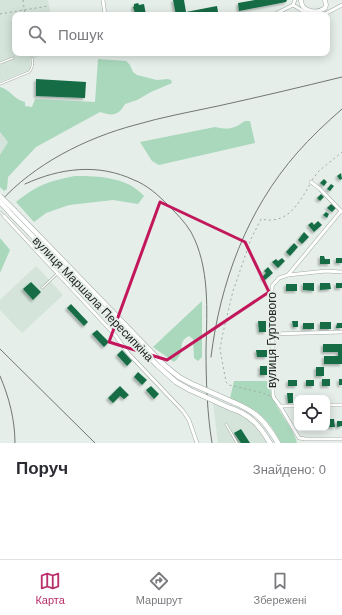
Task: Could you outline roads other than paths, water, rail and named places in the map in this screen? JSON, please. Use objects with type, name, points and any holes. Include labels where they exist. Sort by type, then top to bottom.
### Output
[{"type":"main road","name":"вулиця Маршала Пересипкіна","points":[[0,196],[13,213],[158,366],[176,382],[190,390],[239,411],[253,420],[270,443]]},
{"type":"main road","name":"вулиця Маршала Пересипкіна","points":[[0,202],[13,213],[163,364],[179,377],[190,383],[246,408],[257,415],[278,443]]},
{"type":"street","points":[[103,0],[105,12]]},
{"type":"street","points":[[279,12],[293,5],[295,0]]},
{"type":"street","points":[[300,0],[303,7],[313,12],[318,12],[325,8],[325,0]]},
{"type":"street","points":[[293,5],[305,12]]},
{"type":"street","points":[[329,12],[342,5]]},
{"type":"street","points":[[311,182],[342,211]]},
{"type":"street","name":"вулиця Гуртового","points":[[299,438],[274,398],[272,391],[272,286],[279,278],[288,275],[342,211]]},
{"type":"street","points":[[4,216],[115,335],[123,347],[187,416],[197,443]]},
{"type":"street","points":[[288,275],[326,271],[342,272]]},
{"type":"street","points":[[273,334],[342,332]]},
{"type":"street","points":[[330,405],[342,405]]},
{"type":"street","points":[[280,406],[294,406]]},
{"type":"street","points":[[299,438],[306,440],[342,439]]},
{"type":"lane","points":[[0,63],[13,58]]},
{"type":"lane","points":[[0,84],[29,72],[33,64],[32,58]]},
{"type":"lane","points":[[0,212],[4,216]]},
{"type":"lane","points":[[42,288],[58,273]]},
{"type":"lane","points":[[226,424],[238,443]]},
{"type":"lane","points":[[299,438],[300,443]]},
{"type":"railway","points":[[0,202],[14,188],[45,164],[80,145],[117,130],[342,77]]},
{"type":"railway","points":[[211,357],[221,302],[229,275],[250,223],[279,175],[308,141],[342,109]]},
{"type":"railway","points":[[25,184],[65,171],[107,171],[139,182],[152,191],[174,211],[189,228],[202,260],[206,289],[207,384],[212,443]]},
{"type":"railway","points":[[0,349],[95,443]]},
{"type":"railway","points":[[0,376],[11,409],[15,443]]}]
